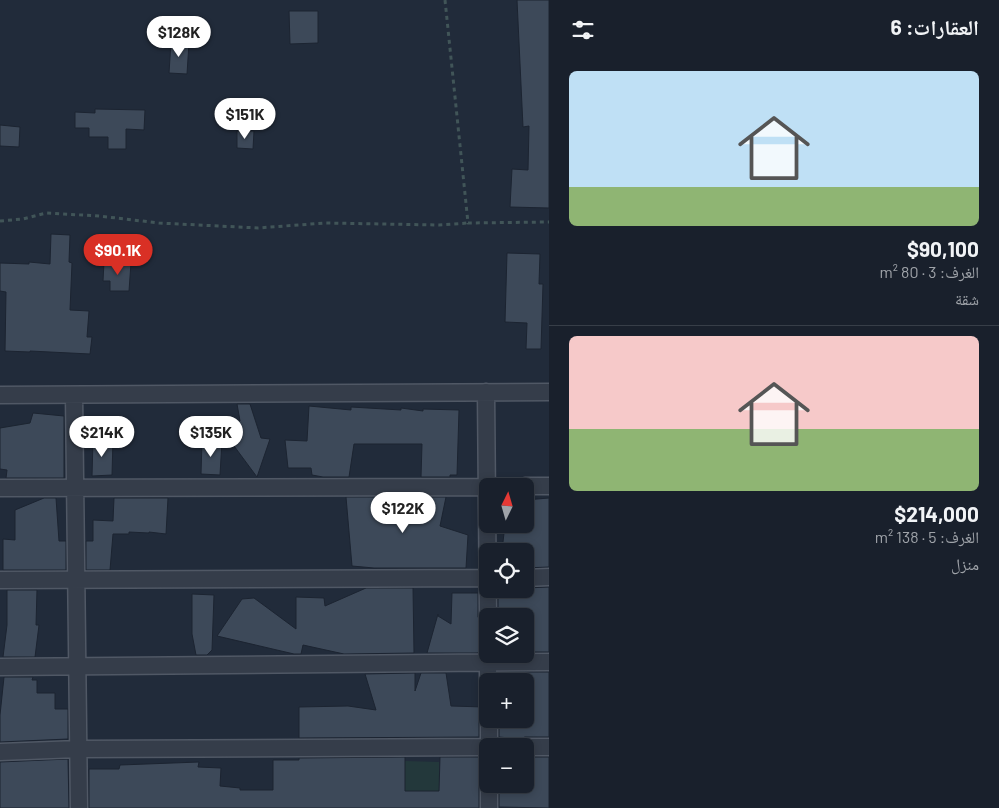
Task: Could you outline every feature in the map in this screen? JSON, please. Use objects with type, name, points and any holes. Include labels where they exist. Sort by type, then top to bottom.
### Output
[{"type":"street","points":[[486,392],[487,478]]},
{"type":"street","points":[[0,395],[549,392]]},
{"type":"street","points":[[74,395],[79,808]]},
{"type":"street","points":[[534,486],[549,486]]},
{"type":"street","points":[[0,488],[479,487]]},
{"type":"street","points":[[534,578],[549,577]]},
{"type":"street","points":[[0,580],[479,578]]},
{"type":"street","points":[[0,667],[479,658]]},
{"type":"street","points":[[534,661],[549,662]]},
{"type":"street","points":[[0,752],[78,749],[479,746]]},
{"type":"street","points":[[534,747],[549,747]]},
{"type":"street","points":[[489,793],[490,808]]},
{"type":"path","points":[[445,0],[468,222]]},
{"type":"path","points":[[0,221],[23,220],[46,213],[99,216],[160,223],[258,228],[325,223],[439,225],[468,222],[549,222]]},
{"type":"green space","points":[[405,761],[439,762],[439,791],[405,791]]},
{"type":"building","points":[[517,0],[549,0],[549,208],[510,207],[512,169],[528,170],[529,126],[523,127]]},
{"type":"building","points":[[289,11],[318,11],[318,43],[290,44]]},
{"type":"building","points":[[171,42],[189,43],[187,74],[169,73]]},
{"type":"building","points":[[95,109],[145,110],[144,130],[126,129],[126,149],[108,149],[108,137],[89,137],[89,128],[75,128],[75,112],[95,113]]},
{"type":"building","points":[[0,125],[20,127],[19,147],[0,146]]},
{"type":"building","points":[[237,131],[254,131],[253,149],[237,148]]},
{"type":"building","points":[[51,234],[70,235],[69,262],[72,263],[70,310],[89,311],[87,337],[92,337],[90,354],[5,351],[6,292],[0,291],[0,263],[29,264],[29,262],[50,264]]},
{"type":"building","points":[[507,253],[540,254],[539,284],[543,284],[541,349],[526,349],[527,323],[505,322]]},
{"type":"building","points":[[104,262],[131,263],[129,291],[110,291],[110,281],[103,281]]},
{"type":"building","points":[[237,404],[250,404],[261,438],[270,439],[257,477],[217,423],[240,421]]},
{"type":"building","points":[[309,406],[351,410],[351,407],[401,410],[401,408],[423,411],[423,409],[459,410],[457,475],[450,475],[450,477],[421,477],[422,444],[354,444],[349,477],[323,477],[312,475],[311,468],[288,468],[285,440],[307,441]]},
{"type":"building","points":[[33,413],[64,416],[64,478],[6,478],[7,470],[0,469],[0,428],[30,423]]},
{"type":"building","points":[[93,440],[113,440],[112,475],[92,476]]},
{"type":"building","points":[[202,441],[222,441],[220,475],[201,474]]},
{"type":"building","points":[[346,497],[446,497],[440,526],[468,535],[466,568],[374,568],[352,566]]},
{"type":"building","points":[[44,498],[56,498],[59,541],[66,541],[66,570],[3,570],[3,539],[15,540],[15,510]]},
{"type":"building","points":[[114,498],[168,498],[166,534],[129,532],[129,534],[113,534],[110,570],[86,570],[86,541],[93,541],[93,520],[113,521]]},
{"type":"building","points":[[549,498],[549,567],[534,568],[534,543],[503,543],[504,533],[534,533],[534,499]]},
{"type":"building","points":[[549,587],[549,652],[534,652],[534,608],[498,608],[498,598],[534,598],[534,588]]},
{"type":"building","points":[[366,588],[413,588],[414,653],[344,654],[303,645],[301,654],[294,654],[217,636],[242,599],[254,598],[296,629],[296,597],[324,598],[325,606]]},
{"type":"building","points":[[7,590],[37,590],[36,625],[39,625],[35,657],[3,657],[7,625]]},
{"type":"building","points":[[452,593],[478,593],[478,653],[427,653],[438,614],[438,616],[451,624]]},
{"type":"building","points":[[192,594],[214,595],[212,650],[207,655],[196,655],[192,634]]},
{"type":"building","points":[[549,672],[549,737],[499,737],[499,728],[534,728],[534,673],[525,673]]},
{"type":"building","points":[[415,673],[415,691],[421,673],[446,673],[451,706],[479,707],[479,737],[299,738],[299,707],[348,706],[376,710],[365,674]]},
{"type":"building","points":[[4,677],[33,677],[32,680],[37,680],[37,693],[55,693],[55,709],[68,709],[68,739],[0,742],[0,715]]},
{"type":"building","points":[[405,757],[405,791],[439,791],[440,757],[479,757],[479,808],[89,808],[89,769],[119,769],[120,765],[199,762],[198,767],[221,768],[220,786],[240,788],[240,790],[273,790],[273,760],[299,760],[299,758]]},
{"type":"building","points":[[534,757],[549,757],[549,808],[499,807],[499,793],[534,793]]},
{"type":"building","points":[[68,759],[69,808],[0,808],[0,762]]}]
